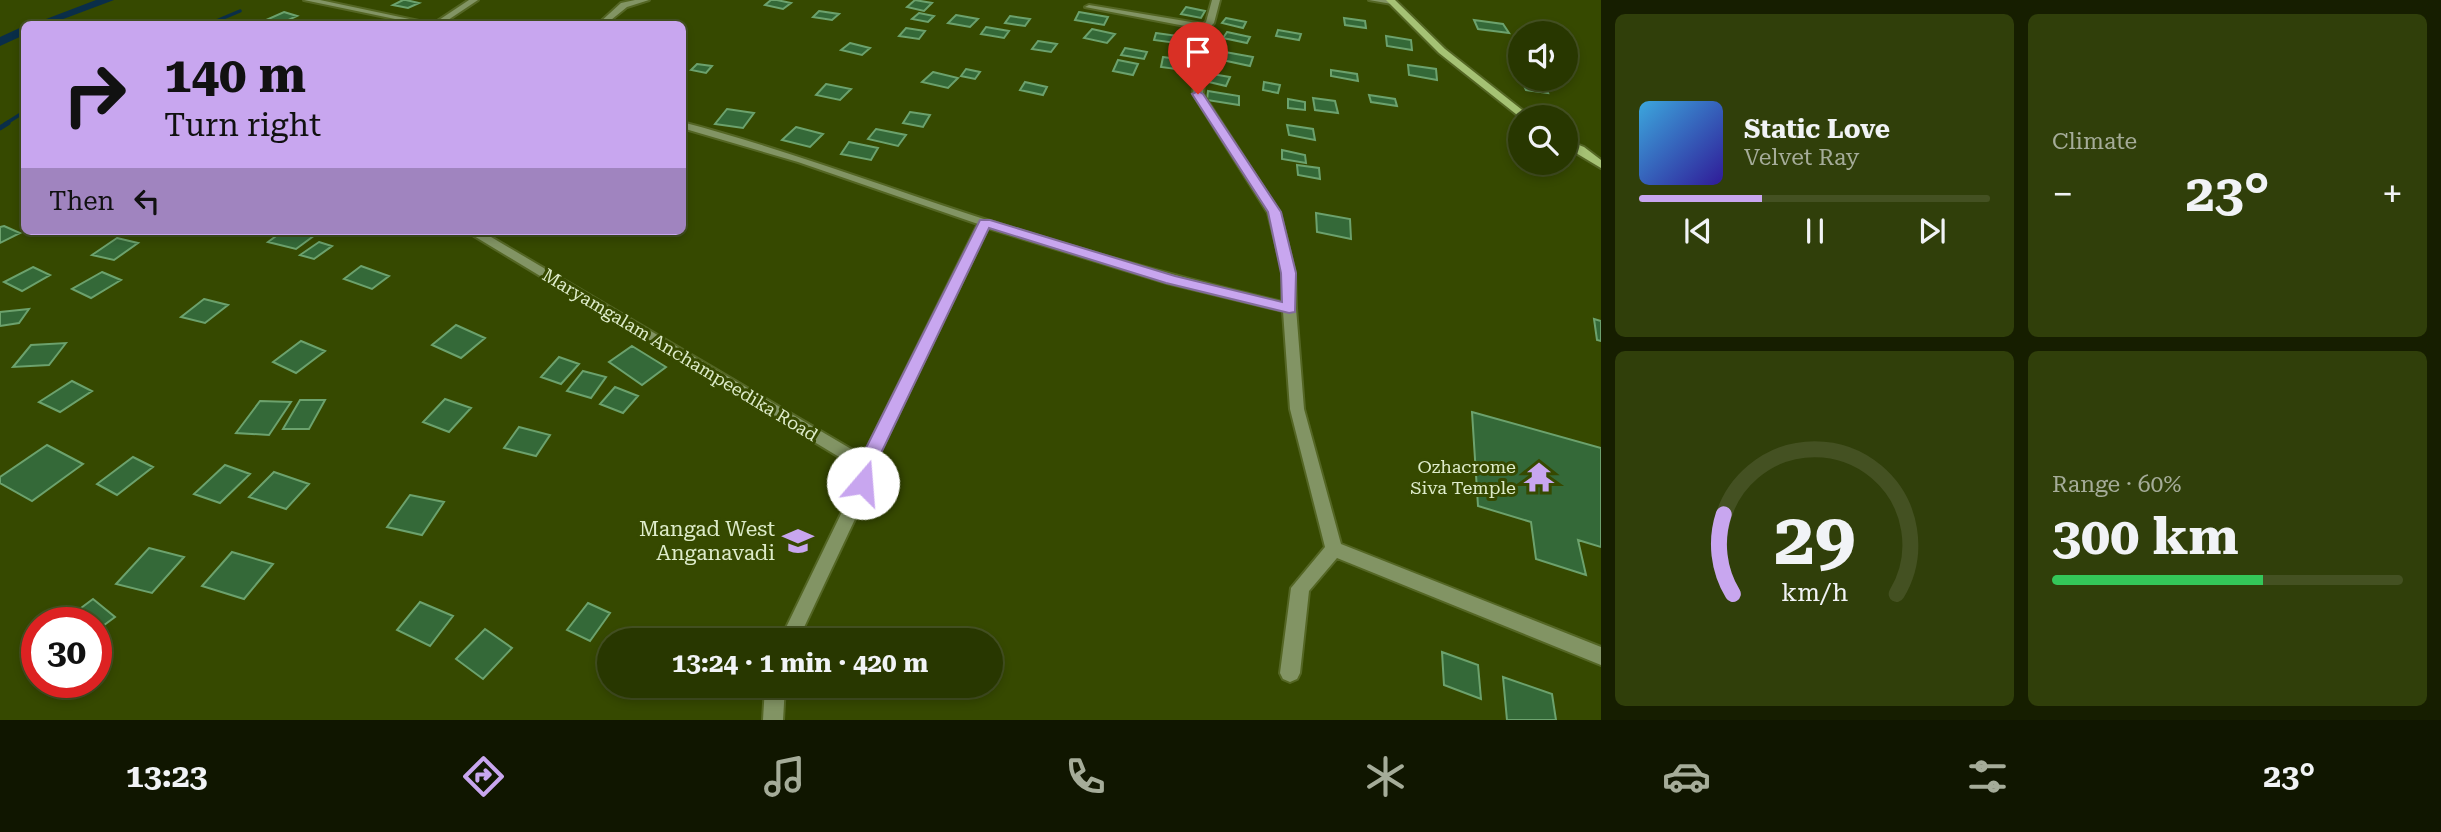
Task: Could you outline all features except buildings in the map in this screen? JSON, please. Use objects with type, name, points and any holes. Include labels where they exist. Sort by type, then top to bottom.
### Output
[{"type":"main road","points":[[1391,1],[1442,51],[1511,105]]},
{"type":"main road","points":[[1578,148],[1601,165]]},
{"type":"street","points":[[308,0],[414,21]]},
{"type":"street","points":[[442,21],[474,0]]},
{"type":"street","points":[[605,21],[624,5],[645,0]]},
{"type":"street","points":[[1216,0],[1210,23],[1205,27],[1198,94],[1275,212],[1289,273],[1297,409],[1334,550]]},
{"type":"street","points":[[1373,0],[1391,1]]},
{"type":"street","points":[[1089,7],[1205,27]]},
{"type":"street","points":[[686,126],[802,160],[985,223],[1171,280],[1289,308]]},
{"type":"street","points":[[795,628],[863,483],[862,474],[985,223]]},
{"type":"street","name":"Maryamgalam Anchampeedika Road","points":[[480,235],[861,463],[862,474]]},
{"type":"street","points":[[1334,550],[1601,656]]},
{"type":"street","points":[[1290,673],[1300,588],[1334,550]]},
{"type":"street","points":[[773,720],[774,698]]},
{"type":"waterway","points":[[48,21],[108,0]]},
{"type":"waterway","points":[[216,21],[240,11]]},
{"type":"waterway","points":[[0,42],[21,32]]},
{"type":"waterway","points":[[5,124],[21,114]]},
{"type":"waterway","points":[[0,128],[8,123]]},
{"type":"place","name":"Ozhacrome Siva Temple","points":[[1539,477]]},
{"type":"place","name":"Mangad West Anganavadi","points":[[798,541]]},
{"type":"route","points":[[863,483],[862,474],[985,223],[1171,280],[1289,308],[1289,273],[1275,212],[1198,94]]}]
